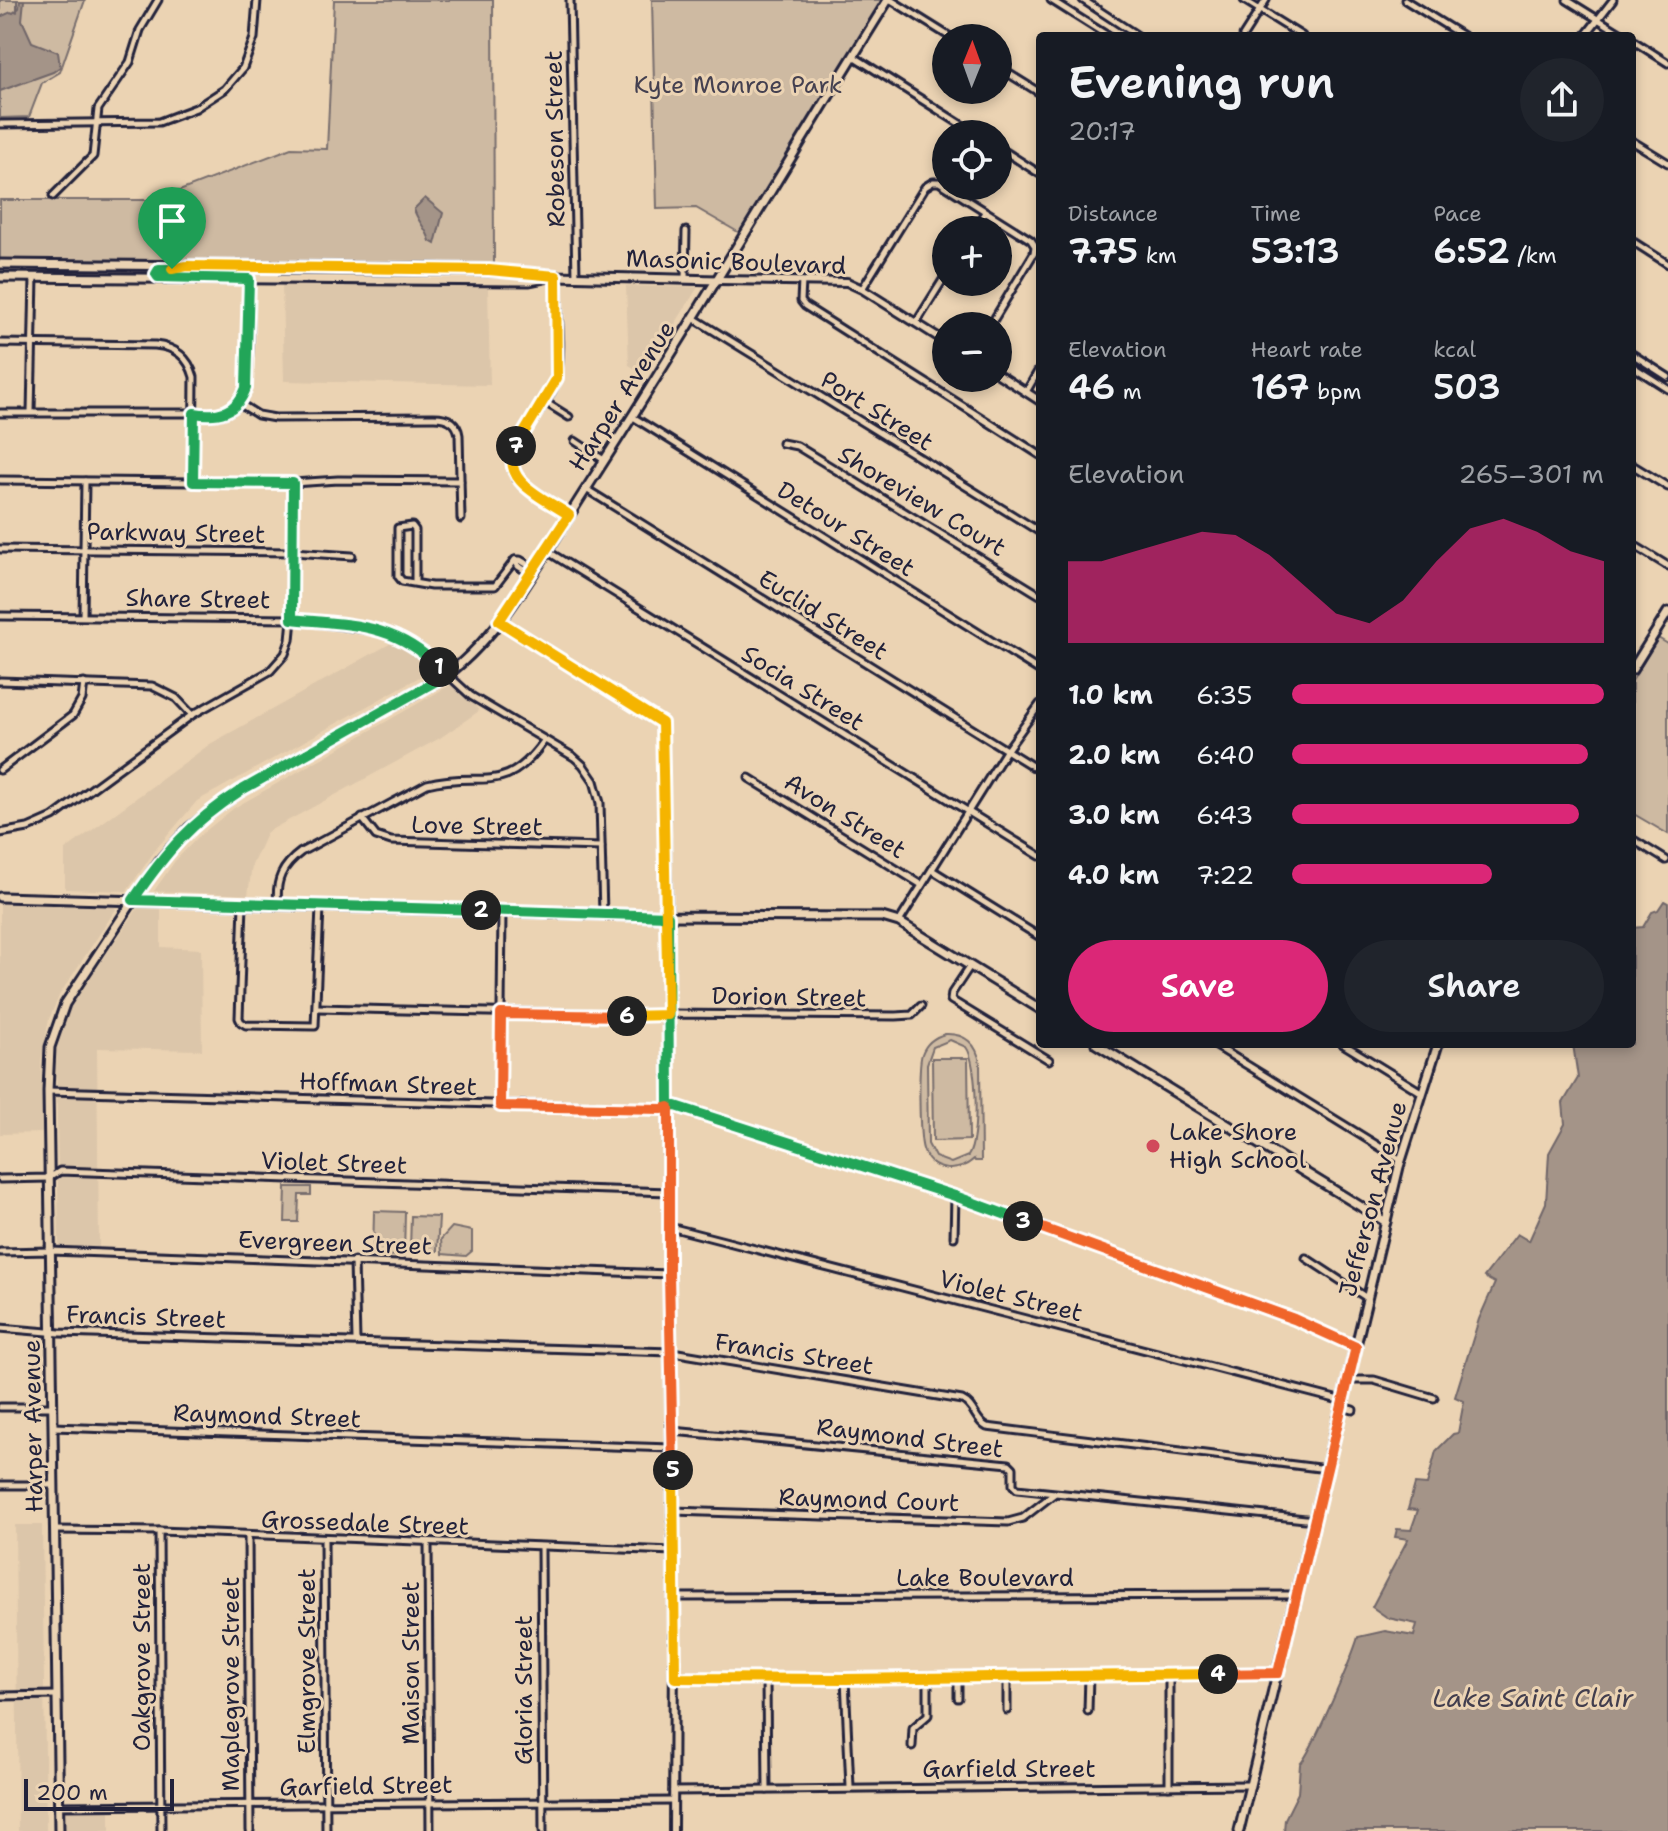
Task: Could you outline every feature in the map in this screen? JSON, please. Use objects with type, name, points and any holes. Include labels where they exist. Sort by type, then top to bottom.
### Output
[{"type":"main road","name":"Harper Avenue","points":[[59,1831],[48,1091],[50,1047],[58,1019],[72,991],[177,841],[222,802],[447,675],[471,655],[499,621],[695,319],[889,0]]},
{"type":"main road","name":"Masonic Boulevard","points":[[0,264],[437,268],[556,276],[718,280]]},
{"type":"main road","points":[[26,264],[34,277]]},
{"type":"main road","points":[[158,277],[156,272],[159,269],[187,266]]},
{"type":"main road","points":[[250,279],[254,274],[275,274],[272,266]]},
{"type":"main road","points":[[300,280],[344,276],[350,268]]},
{"type":"main road","points":[[425,280],[429,271],[437,268]]},
{"type":"main road","points":[[453,269],[463,281]]},
{"type":"main road","points":[[489,270],[492,281]]},
{"type":"main road","name":"Masonic Boulevard","points":[[0,277],[530,281],[556,276]]},
{"type":"main road","points":[[1636,664],[1668,612]]},
{"type":"main road","points":[[0,897],[668,916],[873,916],[899,922],[1036,1007]]},
{"type":"main road","points":[[1103,1048],[1386,1222]]},
{"type":"main road","name":"Jefferson Avenue","points":[[1239,1831],[1401,1160],[1437,1048]]},
{"type":"street","points":[[53,196],[93,156],[102,102],[130,62],[140,30],[158,0]]},
{"type":"street","points":[[0,124],[159,122],[196,108],[225,89],[248,57],[254,38],[257,0]]},
{"type":"street","name":"Robeson Street","points":[[570,0],[576,276]]},
{"type":"street","points":[[889,0],[932,26]]},
{"type":"street","points":[[1051,0],[1102,32]]},
{"type":"street","points":[[1083,0],[1132,32]]},
{"type":"street","points":[[1244,0],[1296,32]]},
{"type":"street","points":[[1246,32],[1266,0]]},
{"type":"street","points":[[1405,0],[1457,32]]},
{"type":"street","points":[[1567,0],[1619,32]]},
{"type":"street","points":[[1588,32],[1613,0]]},
{"type":"street","points":[[1636,43],[1668,63]]},
{"type":"street","points":[[853,56],[954,120]]},
{"type":"street","points":[[1012,76],[1036,91]]},
{"type":"street","points":[[1636,143],[1668,163]]},
{"type":"street","points":[[1012,156],[1036,171]]},
{"type":"street","points":[[862,289],[929,183],[942,183],[1031,240],[1035,246],[1034,253],[998,312]]},
{"type":"street","points":[[983,216],[985,212]]},
{"type":"street","points":[[685,278],[686,231]]},
{"type":"street","points":[[1636,244],[1668,264]]},
{"type":"street","points":[[556,276],[556,383],[515,448],[512,462],[513,472],[520,482],[569,515]]},
{"type":"street","points":[[31,412],[34,277]]},
{"type":"street","points":[[0,413],[218,415],[239,403],[247,382],[250,279]]},
{"type":"street","name":"Masonic Boulevard","points":[[718,280],[840,281],[862,289],[932,333]]},
{"type":"street","points":[[802,281],[801,301],[805,306],[1036,452]]},
{"type":"street","points":[[916,323],[933,296]]},
{"type":"street","name":"Port Street","points":[[695,319],[1036,530]]},
{"type":"street","points":[[0,343],[155,345],[171,348],[185,358],[192,371],[193,482]]},
{"type":"street","points":[[1636,357],[1668,377]]},
{"type":"street","points":[[1636,369],[1668,389]]},
{"type":"street","points":[[1026,392],[1036,375]]},
{"type":"street","points":[[1012,383],[1036,398]]},
{"type":"street","points":[[545,402],[569,417]]},
{"type":"street","points":[[239,403],[258,415],[275,418],[445,417],[459,430],[461,519]]},
{"type":"street","name":"Detour Street","points":[[633,417],[1036,669]]},
{"type":"street","points":[[575,441],[605,460]]},
{"type":"street","name":"Shoreview Court","points":[[782,443],[797,446],[1036,593]]},
{"type":"street","points":[[1636,467],[1668,487]]},
{"type":"street","points":[[0,480],[460,481]]},
{"type":"street","points":[[83,616],[85,481]]},
{"type":"street","points":[[0,833],[28,828],[53,817],[192,715],[262,677],[276,666],[287,648],[292,619],[293,483]]},
{"type":"street","name":"Euclid Street","points":[[586,489],[1036,769]]},
{"type":"street","points":[[415,581],[415,530],[412,526],[402,526],[398,528],[398,576],[402,581],[431,586],[495,586],[515,560],[518,566],[533,572]]},
{"type":"street","points":[[1636,546],[1668,566]]},
{"type":"street","name":"Parkway Street","points":[[0,549],[293,552],[352,556]]},
{"type":"street","name":"Socia Street","points":[[546,550],[1036,854]]},
{"type":"street","name":"Share Street","points":[[0,616],[292,619],[354,625],[397,636],[419,648],[471,696],[583,765],[594,781],[599,796],[603,914]]},
{"type":"street","points":[[499,621],[662,723],[668,916],[675,1678],[673,1831]]},
{"type":"street","points":[[0,681],[152,686],[176,698],[192,715]]},
{"type":"street","points":[[0,770],[73,715],[80,705],[84,683]]},
{"type":"street","points":[[899,922],[1006,751],[1036,710]]},
{"type":"street","points":[[278,904],[276,891],[279,877],[293,858],[427,784],[444,780],[500,778],[523,767],[544,741]]},
{"type":"street","name":"Avon Street","points":[[749,778],[922,885]]},
{"type":"street","name":"Love Street","points":[[362,818],[376,836],[391,841],[601,847]]},
{"type":"street","points":[[1636,841],[1666,860]]},
{"type":"street","name":"Avon Street","points":[[932,870],[1036,935]]},
{"type":"street","points":[[243,903],[241,1022],[246,1025],[315,1026],[320,906]]},
{"type":"street","points":[[500,1106],[502,911]]},
{"type":"street","points":[[970,966],[952,993],[951,1000],[1049,1060]]},
{"type":"street","name":"Dorion Street","points":[[318,1008],[501,1014],[896,1016],[912,1015],[921,1006]]},
{"type":"street","points":[[1219,1048],[1401,1160]]},
{"type":"street","points":[[1350,1048],[1421,1092]]},
{"type":"street","name":"Hoffman Street","points":[[48,1091],[500,1106],[662,1109],[676,1106],[955,1196],[1294,1319],[1356,1347]]},
{"type":"street","name":"Violet Street","points":[[0,1179],[49,1178],[60,1171],[669,1192]]},
{"type":"street","points":[[954,1237],[955,1196]]},
{"type":"street","name":"Violet Street","points":[[670,1227],[920,1293],[1019,1315],[1343,1404],[1353,1410]]},
{"type":"street","name":"Evergreen Street","points":[[0,1252],[51,1251],[669,1274]]},
{"type":"street","points":[[1306,1258],[1367,1298]]},
{"type":"street","points":[[354,1261],[356,1341]]},
{"type":"street","name":"Francis Street","points":[[0,1328],[672,1352],[962,1400],[971,1405],[987,1427],[1328,1469]]},
{"type":"street","points":[[1348,1380],[1374,1380],[1434,1398]]},
{"type":"street","points":[[0,1407],[53,1407]]},
{"type":"street","name":"Raymond Street","points":[[53,1427],[673,1448]]},
{"type":"street","name":"Raymond Street","points":[[673,1431],[1009,1464],[1013,1468],[1013,1485],[1017,1489],[1315,1520]]},
{"type":"street","points":[[0,1485],[54,1485]]},
{"type":"street","name":"Raymond Court","points":[[673,1511],[995,1523],[1016,1521],[1054,1494]]},
{"type":"street","name":"Grossedale Street","points":[[54,1530],[159,1531],[324,1540],[674,1551]]},
{"type":"street","name":"Oakgrove Street","points":[[159,1531],[161,1831]]},
{"type":"street","name":"Maplegrove Street","points":[[248,1536],[250,1831]]},
{"type":"street","name":"Elmgrove Street","points":[[324,1540],[326,1831]]},
{"type":"street","name":"Maison Street","points":[[428,1543],[430,1831]]},
{"type":"street","name":"Gloria Street","points":[[541,1548],[543,1831]]},
{"type":"street","name":"Lake Boulevard","points":[[674,1597],[1296,1595]]},
{"type":"street","points":[[675,1678],[766,1680],[1278,1673]]},
{"type":"street","points":[[1169,1674],[1169,1786]]},
{"type":"street","points":[[1088,1711],[1089,1675]]},
{"type":"street","points":[[1007,1676],[1007,1710]]},
{"type":"street","points":[[912,1746],[913,1728],[928,1715],[928,1677]]},
{"type":"street","points":[[958,1677],[958,1698]]},
{"type":"street","points":[[845,1679],[850,1787]]},
{"type":"street","points":[[766,1680],[767,1790]]},
{"type":"street","points":[[0,1696],[57,1695]]},
{"type":"street","name":"Garfield Street","points":[[673,1791],[1250,1785]]},
{"type":"street","name":"Garfield Street","points":[[59,1806],[673,1801]]},
{"type":"shaded area","points":[[282,284],[488,287],[490,385],[284,381]]},
{"type":"shaded area","points":[[626,286],[698,287],[644,374],[629,365]]},
{"type":"shaded area","points":[[395,641],[434,669],[197,801],[156,849],[127,891],[65,889],[65,850],[210,744]]},
{"type":"shaded area","points":[[454,683],[468,695],[479,711],[440,738],[267,832],[252,865],[248,895],[154,891],[175,861],[198,837],[234,808]]},
{"type":"shaded area","points":[[0,903],[113,906],[116,909],[60,994],[49,1019],[41,1062],[43,1133],[0,1134]]},
{"type":"shaded area","points":[[138,908],[161,908],[161,947],[201,949],[202,1050],[97,1048],[99,1248],[59,1247],[56,1052],[68,1011]]},
{"type":"shaded area","points":[[15,1525],[42,1525],[46,1831],[18,1831]]},
{"type":"shaded area","points":[[64,1809],[110,1809],[110,1831],[65,1831]]},
{"type":"green space","points":[[0,0],[85,0],[60,72],[42,83],[29,117],[0,118]]},
{"type":"green space","points":[[334,0],[493,0],[494,264],[0,261],[0,200],[156,200],[291,148],[327,149]]},
{"type":"green space","name":"Kyte Monroe Park","points":[[652,0],[888,0],[745,236],[696,208],[657,209]]},
{"type":"green space","points":[[1658,638],[1668,644],[1668,834],[1636,815],[1636,674]]},
{"type":"green space","points":[[945,1034],[958,1035],[969,1041],[980,1063],[981,1161],[974,1159],[953,1169],[932,1163],[923,1149],[921,1131],[922,1054],[928,1044]],"holes":[[[950,1040],[966,1047],[975,1084],[974,1135],[968,1156],[951,1163],[935,1157],[928,1144],[927,1064],[933,1047]]]},
{"type":"green space","points":[[932,1058],[968,1058],[969,1140],[933,1141]]},
{"type":"green space","points":[[286,1187],[311,1187],[311,1195],[299,1195],[298,1222],[285,1222]]},
{"type":"green space","points":[[374,1211],[405,1212],[404,1256],[373,1255]]},
{"type":"green space","points":[[411,1216],[439,1217],[437,1251],[410,1250]]},
{"type":"green space","points":[[452,1227],[472,1231],[472,1251],[466,1256],[442,1254],[441,1239]]},
{"type":"water","points":[[20,0],[24,0],[22,20],[32,42],[58,52],[60,67],[0,91],[0,17],[19,8]]},
{"type":"water","points":[[425,198],[443,213],[435,244],[430,241],[414,209]]},
{"type":"water","name":"Lake Saint Clair","points":[[1664,901],[1668,903],[1668,1831],[1284,1831],[1285,1819],[1298,1793],[1300,1764],[1321,1725],[1358,1637],[1385,1631],[1414,1636],[1417,1624],[1388,1618],[1372,1607],[1408,1539],[1395,1537],[1397,1529],[1411,1530],[1418,1510],[1408,1509],[1415,1484],[1427,1485],[1436,1451],[1458,1433],[1464,1401],[1455,1397],[1479,1319],[1495,1283],[1484,1277],[1517,1234],[1529,1241],[1546,1203],[1549,1153],[1565,1124],[1563,1103],[1578,1078],[1574,1048],[1636,1048],[1636,928],[1643,927],[1652,912],[1658,910]]},
{"type":"waterway","points":[[17,0],[17,12]]},
{"type":"place","name":"Lake Shore High School","points":[[1153,1146]]},
{"type":"route","points":[[172,269],[159,269],[156,274],[158,277],[249,279],[246,388],[239,403],[225,413],[212,416],[194,413],[193,482],[293,483],[292,619],[354,625],[397,636],[419,648],[447,675],[209,811],[160,860],[133,900],[668,916],[669,1107],[676,1106],[955,1196],[1294,1319],[1356,1347],[1278,1673],[766,1680],[675,1678],[669,1107],[500,1106],[501,1014],[668,1015],[668,916],[662,723],[499,621],[569,515],[517,479],[512,468],[515,448],[557,378],[556,276],[531,272],[425,268],[187,266],[172,269]]}]
